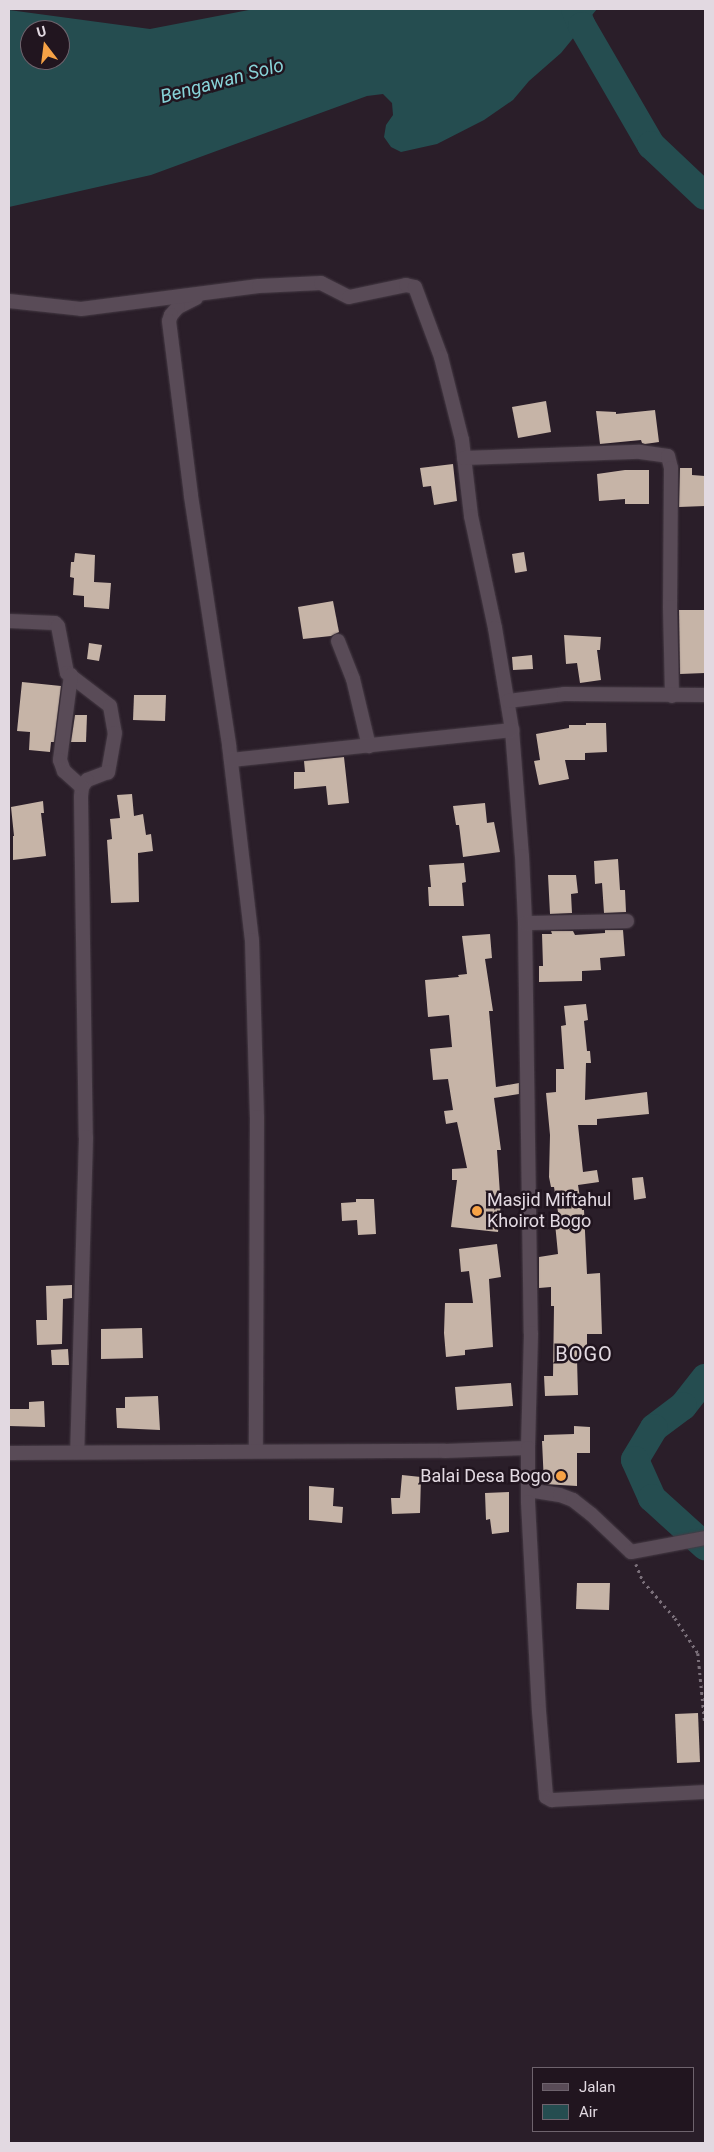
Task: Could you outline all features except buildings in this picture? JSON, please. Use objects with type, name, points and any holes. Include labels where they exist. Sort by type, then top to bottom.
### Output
[{"type":"street","points":[[9,301],[81,309],[100,308],[236,288],[310,283],[321,283],[348,298],[406,285],[415,287],[441,357],[458,423],[471,516],[508,701],[512,730],[522,856],[525,923],[531,1333],[528,1490],[539,1711],[546,1797],[552,1800],[705,1792]]},
{"type":"street","points":[[208,292],[178,307],[171,315],[170,321],[195,526],[231,760],[252,940],[255,1004],[256,1451]]},
{"type":"street","points":[[464,458],[640,452],[668,456],[671,468],[670,607],[672,696]]},
{"type":"street","points":[[9,621],[54,623],[58,626],[64,666],[67,672],[110,706],[115,733],[108,772],[88,780],[82,787],[81,893],[86,1137],[77,1452]]},
{"type":"street","points":[[338,641],[352,679],[369,746]]},
{"type":"street","points":[[71,675],[60,760],[64,771],[82,787]]},
{"type":"street","points":[[508,701],[564,694],[705,696]]},
{"type":"street","points":[[231,760],[512,730]]},
{"type":"street","points":[[525,923],[627,921]]},
{"type":"street","points":[[9,1453],[445,1451],[528,1448]]},
{"type":"street","points":[[528,1490],[560,1495],[573,1500],[591,1514],[631,1552],[705,1538]]},
{"type":"path","points":[[631,1552],[643,1581],[675,1618],[698,1653],[705,1724]]},
{"type":"water","name":"Bengawan Solo","points":[[254,9],[597,9],[561,53],[529,81],[513,100],[484,120],[437,144],[401,152],[391,147],[384,137],[386,125],[393,115],[392,103],[383,94],[367,96],[151,175],[9,207],[9,10],[150,29]]},
{"type":"waterway","points":[[575,9],[582,26],[651,145],[705,196]]},
{"type":"waterway","points":[[705,1378],[683,1406],[654,1428],[635,1460],[652,1498],[705,1546]]},
{"type":"place","name":"Masjid Miftahul Khoirot Bogo","points":[[477,1211]]},
{"type":"place","name":"Balai Desa Bogo","points":[[561,1476]]},
{"type":"district","name":"BOGO","points":[[584,1354]]}]
